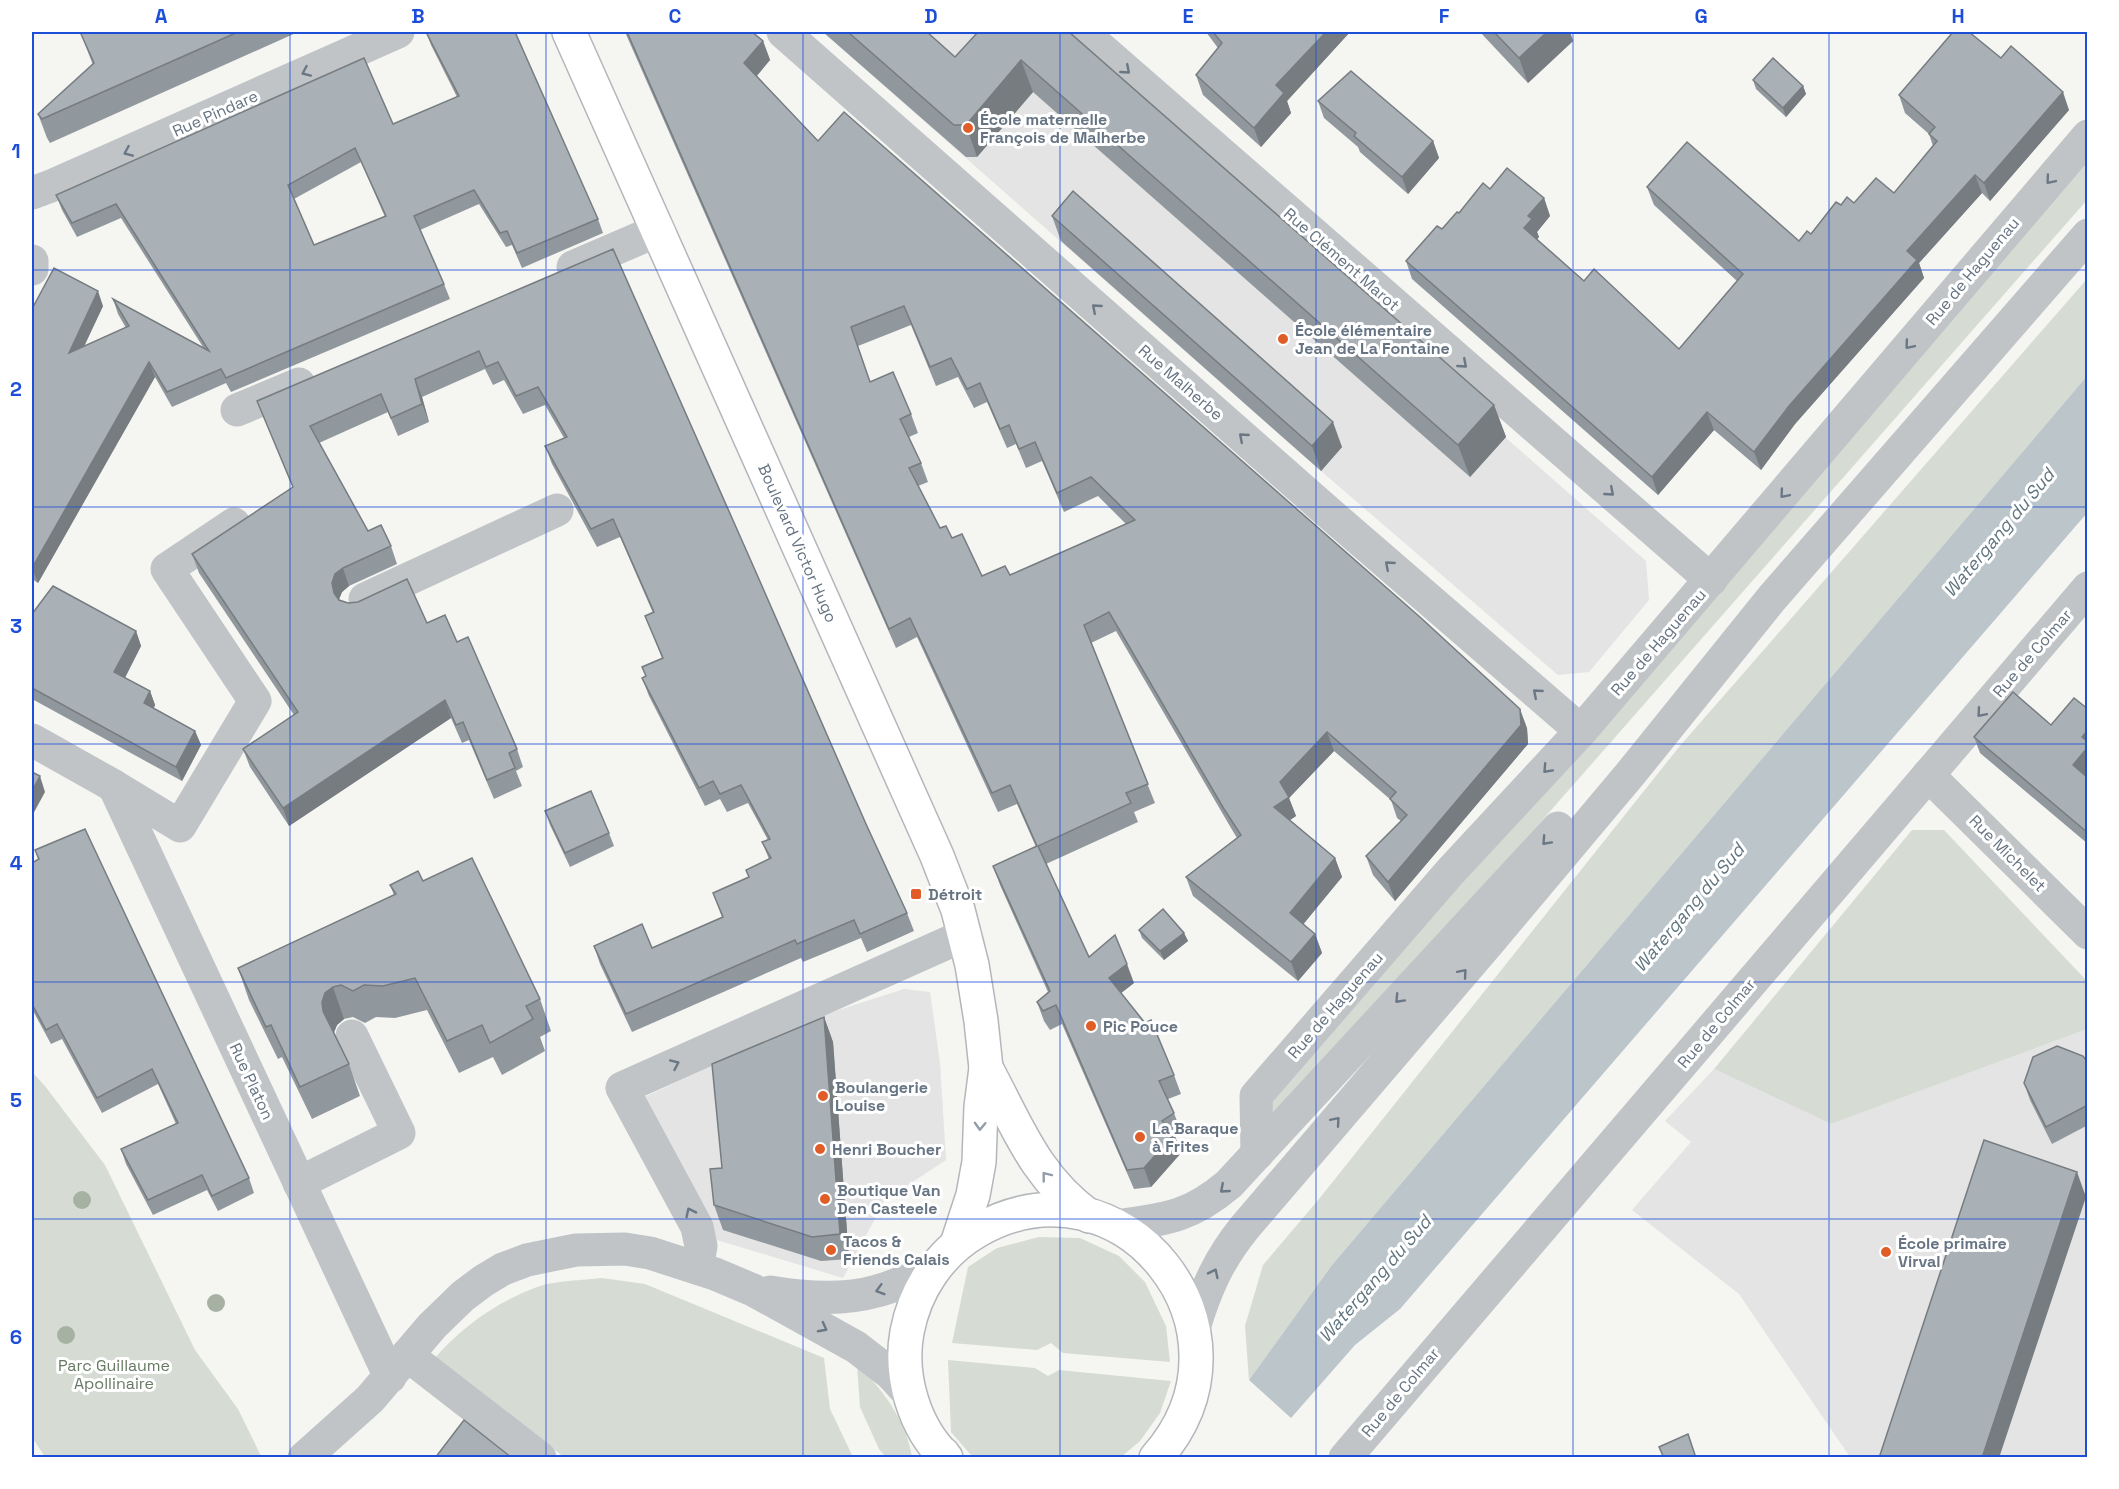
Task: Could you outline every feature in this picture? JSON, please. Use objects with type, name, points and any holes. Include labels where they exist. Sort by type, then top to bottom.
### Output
[{"type":"main road","name":"Boulevard Victor Hugo","points":[[570,32],[937,856],[958,910],[979,1010],[986,1068],[981,1107],[979,1162],[973,1195],[957,1244]]},
{"type":"main road","name":"Boulevard Victor Hugo","points":[[986,1068],[1031,1156],[1061,1193],[1102,1221]]},
{"type":"main road","points":[[944,1456],[927,1432],[910,1395],[905,1365],[908,1329],[919,1294],[934,1268],[957,1244],[997,1221],[1027,1212],[1058,1210],[1102,1221],[1140,1241],[1161,1262],[1179,1286],[1194,1328],[1197,1360],[1188,1407],[1173,1435],[1156,1458]]},
{"type":"main road","points":[[1188,1407],[1191,1458]]},
{"type":"street","name":"Rue Pindare","points":[[32,193],[51,186],[349,41],[398,32]]},
{"type":"street","name":"Rue Malherbe","points":[[783,32],[1321,506],[1581,731]]},
{"type":"street","name":"Rue Clément Marot","points":[[1082,32],[1711,580]]},
{"type":"street","name":"Rue de Haguenau","points":[[1257,1154],[1256,1096],[1450,872],[1581,731],[2088,136]]},
{"type":"street","points":[[544,279],[659,230]]},
{"type":"street","points":[[1102,1221],[1169,1217],[1195,1209],[1229,1184],[1772,598],[2088,235]]},
{"type":"street","points":[[32,261],[32,269]]},
{"type":"street","points":[[237,410],[325,373]]},
{"type":"street","points":[[357,603],[557,510]]},
{"type":"street","points":[[32,740],[180,826],[255,701],[167,569],[234,524]]},
{"type":"street","name":"Rue de Colmar","points":[[1345,1458],[2088,588]]},
{"type":"street","points":[[1194,1328],[1210,1281],[1230,1245],[1490,942],[1631,773],[1772,598]]},
{"type":"street","name":"Rue Michelet","points":[[1928,775],[2088,933]]},
{"type":"street","name":"Rue Platon","points":[[114,786],[299,1183],[399,1366]]},
{"type":"street","points":[[697,1268],[701,1246],[697,1227],[622,1088],[965,935]]},
{"type":"street","points":[[299,1183],[399,1133],[352,1036]]},
{"type":"street","points":[[304,1458],[353,1415],[399,1366],[432,1326],[463,1296],[503,1269],[527,1260],[576,1250],[624,1250],[650,1253],[753,1290],[868,1354],[910,1395]]},
{"type":"street","points":[[753,1290],[807,1298],[856,1295],[877,1292],[934,1268]]},
{"type":"street","points":[[399,1366],[540,1458]]},
{"type":"shaded area","name":"École élémentaire Jean de La Fontaine","points":[[823,32],[1044,32],[1646,561],[1649,600],[1589,672],[1558,675],[1321,471]]},
{"type":"shaded area","points":[[904,989],[930,992],[940,1063],[946,1160],[885,1200],[843,1278],[717,1240],[640,1099],[826,1014]]},
{"type":"shaded area","name":"École primaire Virval","points":[[2087,1029],[2087,1457],[1850,1457],[1739,1294],[1632,1210],[1691,1142],[1665,1121],[1714,1069],[1831,1124]]},
{"type":"green space","points":[[2087,159],[2087,200],[1502,866],[1270,1119],[1271,1100]]},
{"type":"green space","points":[[2087,279],[2087,376],[1332,1265],[1249,1380],[1245,1326],[1263,1265],[1319,1199],[1679,747]]},
{"type":"green space","points":[[1912,830],[1944,830],[2087,981],[2087,1029],[1831,1124],[1714,1069]]},
{"type":"green space","name":"Parc Guillaume Apollinaire","points":[[32,1072],[105,1165],[195,1350],[238,1409],[261,1456],[45,1457],[32,1437]]},
{"type":"green space","points":[[1039,1237],[1080,1238],[1119,1256],[1145,1282],[1166,1326],[1170,1362],[1063,1353],[1051,1343],[1037,1350],[952,1343],[968,1267],[997,1248]]},
{"type":"green space","points":[[602,1278],[645,1284],[824,1358],[830,1409],[853,1457],[564,1457],[434,1359],[468,1326],[494,1308],[522,1293],[551,1283]]},
{"type":"green space","points":[[948,1360],[1035,1368],[1048,1376],[1059,1370],[1171,1381],[1160,1413],[1140,1441],[1121,1457],[976,1457],[970,1454],[951,1432]]},
{"type":"green space","points":[[857,1365],[876,1384],[892,1406],[905,1431],[912,1457],[886,1457],[879,1449],[860,1407]]},
{"type":"water","name":"Watergang du Sud","points":[[2087,376],[2087,513],[1400,1309],[1355,1345],[1291,1418],[1249,1380],[1332,1265]]},
{"type":"building","points":[[83,32],[238,32],[42,119],[38,114],[94,63],[81,34]]},
{"type":"building","points":[[426,32],[515,32],[598,219],[517,253],[507,231],[500,233],[474,190],[414,216],[444,284],[226,378],[221,369],[167,392],[149,362],[32,568],[32,309],[54,268],[98,291],[69,353],[129,326],[113,299],[209,351],[116,204],[72,223],[56,195],[364,58],[393,124],[459,96]],"holes":[[[355,148],[386,216],[314,245],[288,185]]]},
{"type":"building","points":[[627,32],[752,32],[763,41],[744,63],[818,141],[844,112],[1421,618],[1520,709],[1521,725],[1388,882],[1366,856],[1407,815],[1390,799],[1396,792],[1327,732],[1280,782],[1289,797],[1274,807],[1335,858],[1290,913],[1315,934],[1291,962],[1186,877],[1241,835],[1109,612],[1084,625],[1148,784],[1126,793],[1131,803],[1038,846],[1089,957],[1115,935],[1127,964],[1109,978],[1145,1023],[1151,1020],[1174,1075],[1159,1081],[1174,1113],[1162,1121],[1174,1134],[1144,1168],[1127,1170],[1056,1005],[1043,1011],[1037,1002],[1050,991],[993,866],[1037,846],[1010,785],[992,793],[910,618],[889,629]],"holes":[[[904,306],[930,367],[951,358],[967,389],[980,383],[1000,429],[1009,425],[1019,449],[1035,442],[1057,493],[1091,477],[1135,520],[1010,575],[1005,566],[982,576],[962,534],[952,538],[946,526],[940,528],[909,468],[921,463],[900,419],[911,414],[893,372],[870,382],[851,327]]]},
{"type":"building","points":[[848,32],[927,32],[955,57],[978,32],[1069,32],[1494,405],[1458,445],[1021,60],[966,125],[954,125]]},
{"type":"building","points":[[1213,32],[1326,32],[1276,85],[1284,93],[1254,128],[1196,75],[1222,43]]},
{"type":"building","points":[[1494,32],[1547,32],[1519,58]]},
{"type":"building","points":[[1953,32],[1969,32],[2001,58],[2011,46],[2063,92],[1984,183],[1975,175],[1907,251],[1917,260],[1789,406],[1754,452],[1707,412],[1652,477],[1406,261],[1437,226],[1442,229],[1457,212],[1459,213],[1483,183],[1490,189],[1507,168],[1544,198],[1528,216],[1532,219],[1524,228],[1584,281],[1594,269],[1679,349],[1743,274],[1647,187],[1687,142],[1799,241],[1807,231],[1811,234],[1836,202],[1841,205],[1847,197],[1854,203],[1876,178],[1894,193],[1937,141],[1929,134],[1935,127],[1899,95]]},
{"type":"building","points":[[1773,58],[1803,86],[1783,108],[1753,80]]},
{"type":"building","points":[[1351,71],[1433,141],[1402,177],[1354,136],[1356,133],[1318,101]]},
{"type":"building","points":[[1073,191],[1333,422],[1312,446],[1052,216]]},
{"type":"building","points":[[613,249],[907,913],[860,934],[854,920],[797,944],[795,940],[626,1014],[594,946],[642,924],[652,948],[723,917],[713,893],[749,877],[746,870],[771,858],[762,842],[770,839],[741,785],[720,794],[713,781],[699,788],[642,678],[646,676],[642,667],[663,658],[645,616],[654,612],[613,519],[591,529],[545,446],[567,437],[538,387],[516,396],[498,362],[486,367],[479,351],[415,379],[422,404],[391,418],[381,394],[310,426],[368,531],[381,525],[391,546],[335,574],[332,583],[334,593],[339,600],[348,603],[358,602],[407,579],[427,623],[445,615],[457,642],[468,637],[517,749],[509,753],[515,768],[487,780],[463,722],[456,725],[445,700],[283,808],[243,749],[298,712],[192,554],[293,487],[257,401]]},
{"type":"building","points":[[53,586],[136,631],[114,672],[150,691],[144,703],[195,731],[176,767],[32,688],[32,614]]},
{"type":"building","points":[[2013,692],[2051,725],[2074,698],[2088,709],[2088,730],[2082,737],[2088,742],[2088,747],[2073,765],[2088,778],[2088,833],[1974,737]]},
{"type":"building","points":[[32,772],[40,776],[32,791]]},
{"type":"building","points":[[591,791],[609,833],[565,853],[545,811]]},
{"type":"building","points":[[85,829],[249,1178],[212,1196],[202,1175],[148,1200],[121,1149],[178,1123],[152,1069],[97,1098],[57,1024],[46,1030],[32,1004],[32,863],[39,859],[35,850]]},
{"type":"building","points":[[472,858],[540,999],[526,1006],[533,1019],[490,1043],[482,1025],[447,1041],[415,978],[383,986],[364,985],[353,991],[341,985],[333,987],[325,993],[322,1002],[323,1011],[349,1064],[300,1087],[271,1025],[266,1027],[238,968],[396,894],[390,885],[418,871],[423,881]]},
{"type":"building","points":[[1163,909],[1184,933],[1160,951],[1139,930]]},
{"type":"building","points":[[824,1017],[840,1234],[812,1237],[714,1205],[710,1169],[722,1168],[712,1064]]},
{"type":"building","points":[[2057,1046],[2083,1056],[2088,1063],[2088,1105],[2046,1127],[2024,1083],[2033,1057]]},
{"type":"building","points":[[1984,1140],[2077,1172],[1982,1458],[1879,1458]]},
{"type":"building","points":[[464,1420],[512,1458],[435,1458]]},
{"type":"building","points":[[1688,1434],[1696,1458],[1664,1458],[1659,1447]]},
{"type":"place","name":"École maternelle François de Malherbe","points":[[968,128]]},
{"type":"place","name":"École élémentaire Jean de La Fontaine","points":[[1283,339]]},
{"type":"place","name":"Détroit","points":[[916,894]]},
{"type":"place","name":"Pic Pouce","points":[[1091,1026]]},
{"type":"place","name":"Boulangerie Louise","points":[[823,1096]]},
{"type":"place","name":"La Baraque à Frites","points":[[1140,1137]]},
{"type":"place","name":"Henri Boucher","points":[[820,1149]]},
{"type":"place","name":"Boutique Van Den Casteele","points":[[825,1199]]},
{"type":"place","name":"Tacos & Friends Calais","points":[[831,1250]]},
{"type":"place","name":"École primaire Virval","points":[[1886,1252]]}]
